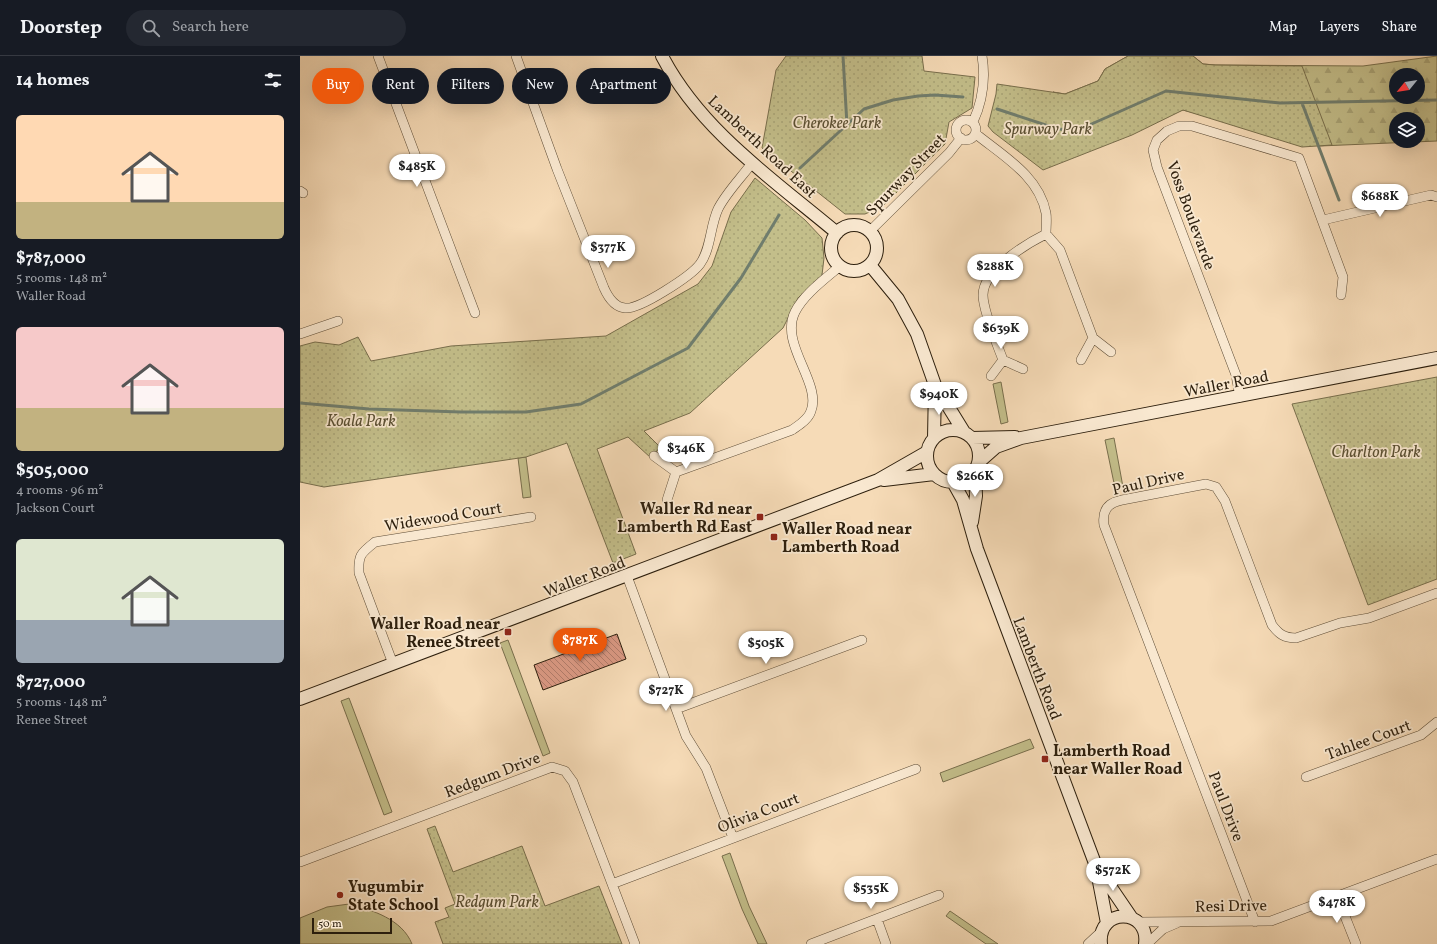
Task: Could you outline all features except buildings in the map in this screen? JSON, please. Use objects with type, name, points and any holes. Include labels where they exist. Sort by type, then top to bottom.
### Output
[{"type":"street","points":[[378,56],[475,312]]},
{"type":"street","points":[[516,56],[557,169],[604,288],[609,298],[620,307],[634,308],[685,279],[699,265],[704,257],[719,208],[752,163]]},
{"type":"street","name":"Lamberth Road East","points":[[662,56],[687,97],[714,128],[752,163],[837,233]]},
{"type":"street","points":[[982,56],[984,68],[982,103],[973,122],[976,126],[976,134],[1022,171],[1035,186],[1046,213],[1046,234],[1060,250],[1093,338],[1111,352]]},
{"type":"street","name":"Spurway Street","points":[[973,122],[965,119],[958,123],[956,132],[961,138],[969,140],[976,134]]},
{"type":"street","name":"Voss Boulevarde","points":[[1240,397],[1236,375],[1153,150],[1158,140],[1168,131],[1179,126],[1192,126],[1299,158],[1323,220]]},
{"type":"street","name":"Spurway Street","points":[[870,231],[939,164],[961,138]]},
{"type":"street","points":[[1342,295],[1344,277],[1323,220],[1431,195],[1437,196]]},
{"type":"street","points":[[857,225],[870,231],[875,237],[877,252],[870,265],[863,270],[855,271],[840,266],[832,253],[831,246],[837,233],[850,226],[857,225]]},
{"type":"street","points":[[1023,369],[1003,360],[984,303],[983,290],[988,279],[1007,260],[1029,243],[1046,234]]},
{"type":"street","points":[[870,265],[898,299],[917,334],[935,385],[968,435],[977,445],[977,467],[965,480],[946,482],[934,474],[928,464],[927,452],[934,438],[935,385]]},
{"type":"street","points":[[676,472],[792,430],[805,421],[812,411],[812,395],[792,335],[792,321],[795,313],[804,300],[840,266]]},
{"type":"street","points":[[300,334],[338,322]]},
{"type":"street","points":[[1081,360],[1093,338]]},
{"type":"street","name":"Waller Road","points":[[977,467],[996,447],[1021,438],[1437,358]]},
{"type":"street","points":[[991,376],[1003,360]]},
{"type":"street","points":[[934,438],[948,430],[968,435]]},
{"type":"street","name":"Waller Road","points":[[968,435],[1021,438]]},
{"type":"street","name":"Waller Road","points":[[300,699],[878,480],[927,452]]},
{"type":"street","points":[[654,456],[676,472]]},
{"type":"street","name":"Lamberth Road","points":[[971,526],[976,496],[977,467]]},
{"type":"street","points":[[667,500],[676,472]]},
{"type":"street","name":"Waller Road","points":[[878,480],[934,474]]},
{"type":"street","name":"Lamberth Road","points":[[953,482],[964,500],[977,549],[1096,866],[1104,926],[1101,944]]},
{"type":"street","name":"Paul Drive","points":[[1255,922],[1104,526],[1104,511],[1108,505],[1122,500],[1206,484],[1216,487],[1226,501],[1272,626],[1282,636],[1288,638],[1296,638],[1340,623],[1368,618],[1437,593]]},
{"type":"street","name":"Widewood Court","points":[[393,664],[358,573],[358,559],[365,549],[375,542],[531,517]]},
{"type":"street","points":[[627,576],[686,736],[706,768],[733,838]]},
{"type":"street","points":[[676,709],[862,640]]},
{"type":"street","name":"Tahlee Court","points":[[1306,777],[1421,735],[1437,722]]},
{"type":"street","name":"Redgum Drive","points":[[300,862],[552,767],[565,771],[573,782],[635,944]]},
{"type":"street","name":"Olivia Court","points":[[612,884],[916,769]]},
{"type":"street","name":"Resi Drive","points":[[1134,920],[1271,921],[1437,859]]},
{"type":"street","name":"Lamberth Road","points":[[1096,866],[1134,920],[1145,933],[1146,944]]},
{"type":"street","points":[[811,944],[938,895]]},
{"type":"street","points":[[1337,896],[1356,944]]},
{"type":"street","points":[[1088,944],[1104,926],[1118,916],[1134,920]]},
{"type":"street","points":[[877,919],[886,944]]},
{"type":"street","name":"Resi Drive","points":[[1146,944],[1163,929],[1182,921]]},
{"type":"green space","name":"Cherokee Park","points":[[786,56],[922,56],[924,71],[975,77],[972,108],[949,122],[945,144],[883,206],[865,214],[845,214],[762,148],[776,70]]},
{"type":"green space","name":"Spurway Park","points":[[1128,56],[1193,56],[1203,64],[1215,65],[1363,66],[1437,56],[1437,141],[1425,142],[1425,112],[1389,112],[1389,143],[1320,146],[1183,110],[1142,122],[1053,92],[1065,94],[1098,81],[1105,69]]},
{"type":"green space","name":"Spurway Park","points":[[1128,56],[1193,56],[1203,64],[1215,65],[1302,66],[1332,145],[1302,147],[1183,110],[1132,135],[1043,170],[993,132],[988,126],[997,84],[1065,94],[1098,81],[1105,69]]},
{"type":"green space","name":"Koala Park","points":[[755,178],[805,220],[822,238],[824,258],[822,275],[798,298],[783,328],[690,413],[644,431],[660,447],[651,458],[628,437],[597,449],[636,554],[613,563],[567,443],[526,457],[324,487],[300,482],[300,346],[315,342],[339,345],[358,337],[371,361],[451,346],[606,336],[698,284],[712,266],[731,212]]},
{"type":"green space","name":"Charlton Park","points":[[1437,377],[1437,579],[1368,605],[1292,404]]},
{"type":"green space","points":[[1001,382],[1008,422],[1001,424],[993,384]]},
{"type":"green space","points":[[1114,438],[1123,487],[1115,488],[1105,440]]},
{"type":"green space","points":[[526,457],[531,497],[523,498],[518,458]]},
{"type":"green space","points":[[508,640],[550,753],[543,756],[500,643]]},
{"type":"green space","points":[[349,698],[392,812],[384,815],[341,701]]},
{"type":"green space","points":[[1030,739],[1034,748],[943,782],[940,773]]},
{"type":"green space","name":"Redgum Park","points":[[435,826],[453,872],[522,846],[545,906],[599,886],[622,944],[443,944],[435,922],[449,917],[445,908],[455,904],[427,829]]},
{"type":"green space","points":[[730,853],[749,906],[767,944],[758,944],[742,909],[722,856]]},
{"type":"green space","points":[[349,904],[367,909],[394,922],[407,935],[412,944],[300,944],[300,918],[327,907]]},
{"type":"green space","points":[[950,911],[998,944],[986,944],[946,916]]},
{"type":"waterway","points":[[843,56],[847,125]]},
{"type":"waterway","points":[[997,109],[1058,129],[1078,130],[1166,91],[1280,103],[1437,100]]},
{"type":"waterway","points":[[800,168],[864,109],[893,100],[918,96],[935,95],[963,97]]},
{"type":"waterway","points":[[1302,103],[1339,200]]},
{"type":"waterway","points":[[300,403],[369,409],[461,412],[526,412],[581,404],[688,348],[741,278],[779,215]]},
{"type":"place","name":"Waller Rd near Lamberth Rd East","points":[[760,517]]},
{"type":"place","name":"Waller Road near Lamberth Road","points":[[774,537]]},
{"type":"place","name":"Waller Road near Renee Street","points":[[508,632]]},
{"type":"place","name":"Lamberth Road near Waller Road","points":[[1045,759]]},
{"type":"place","name":"Yugumbir State School","points":[[340,895]]}]
